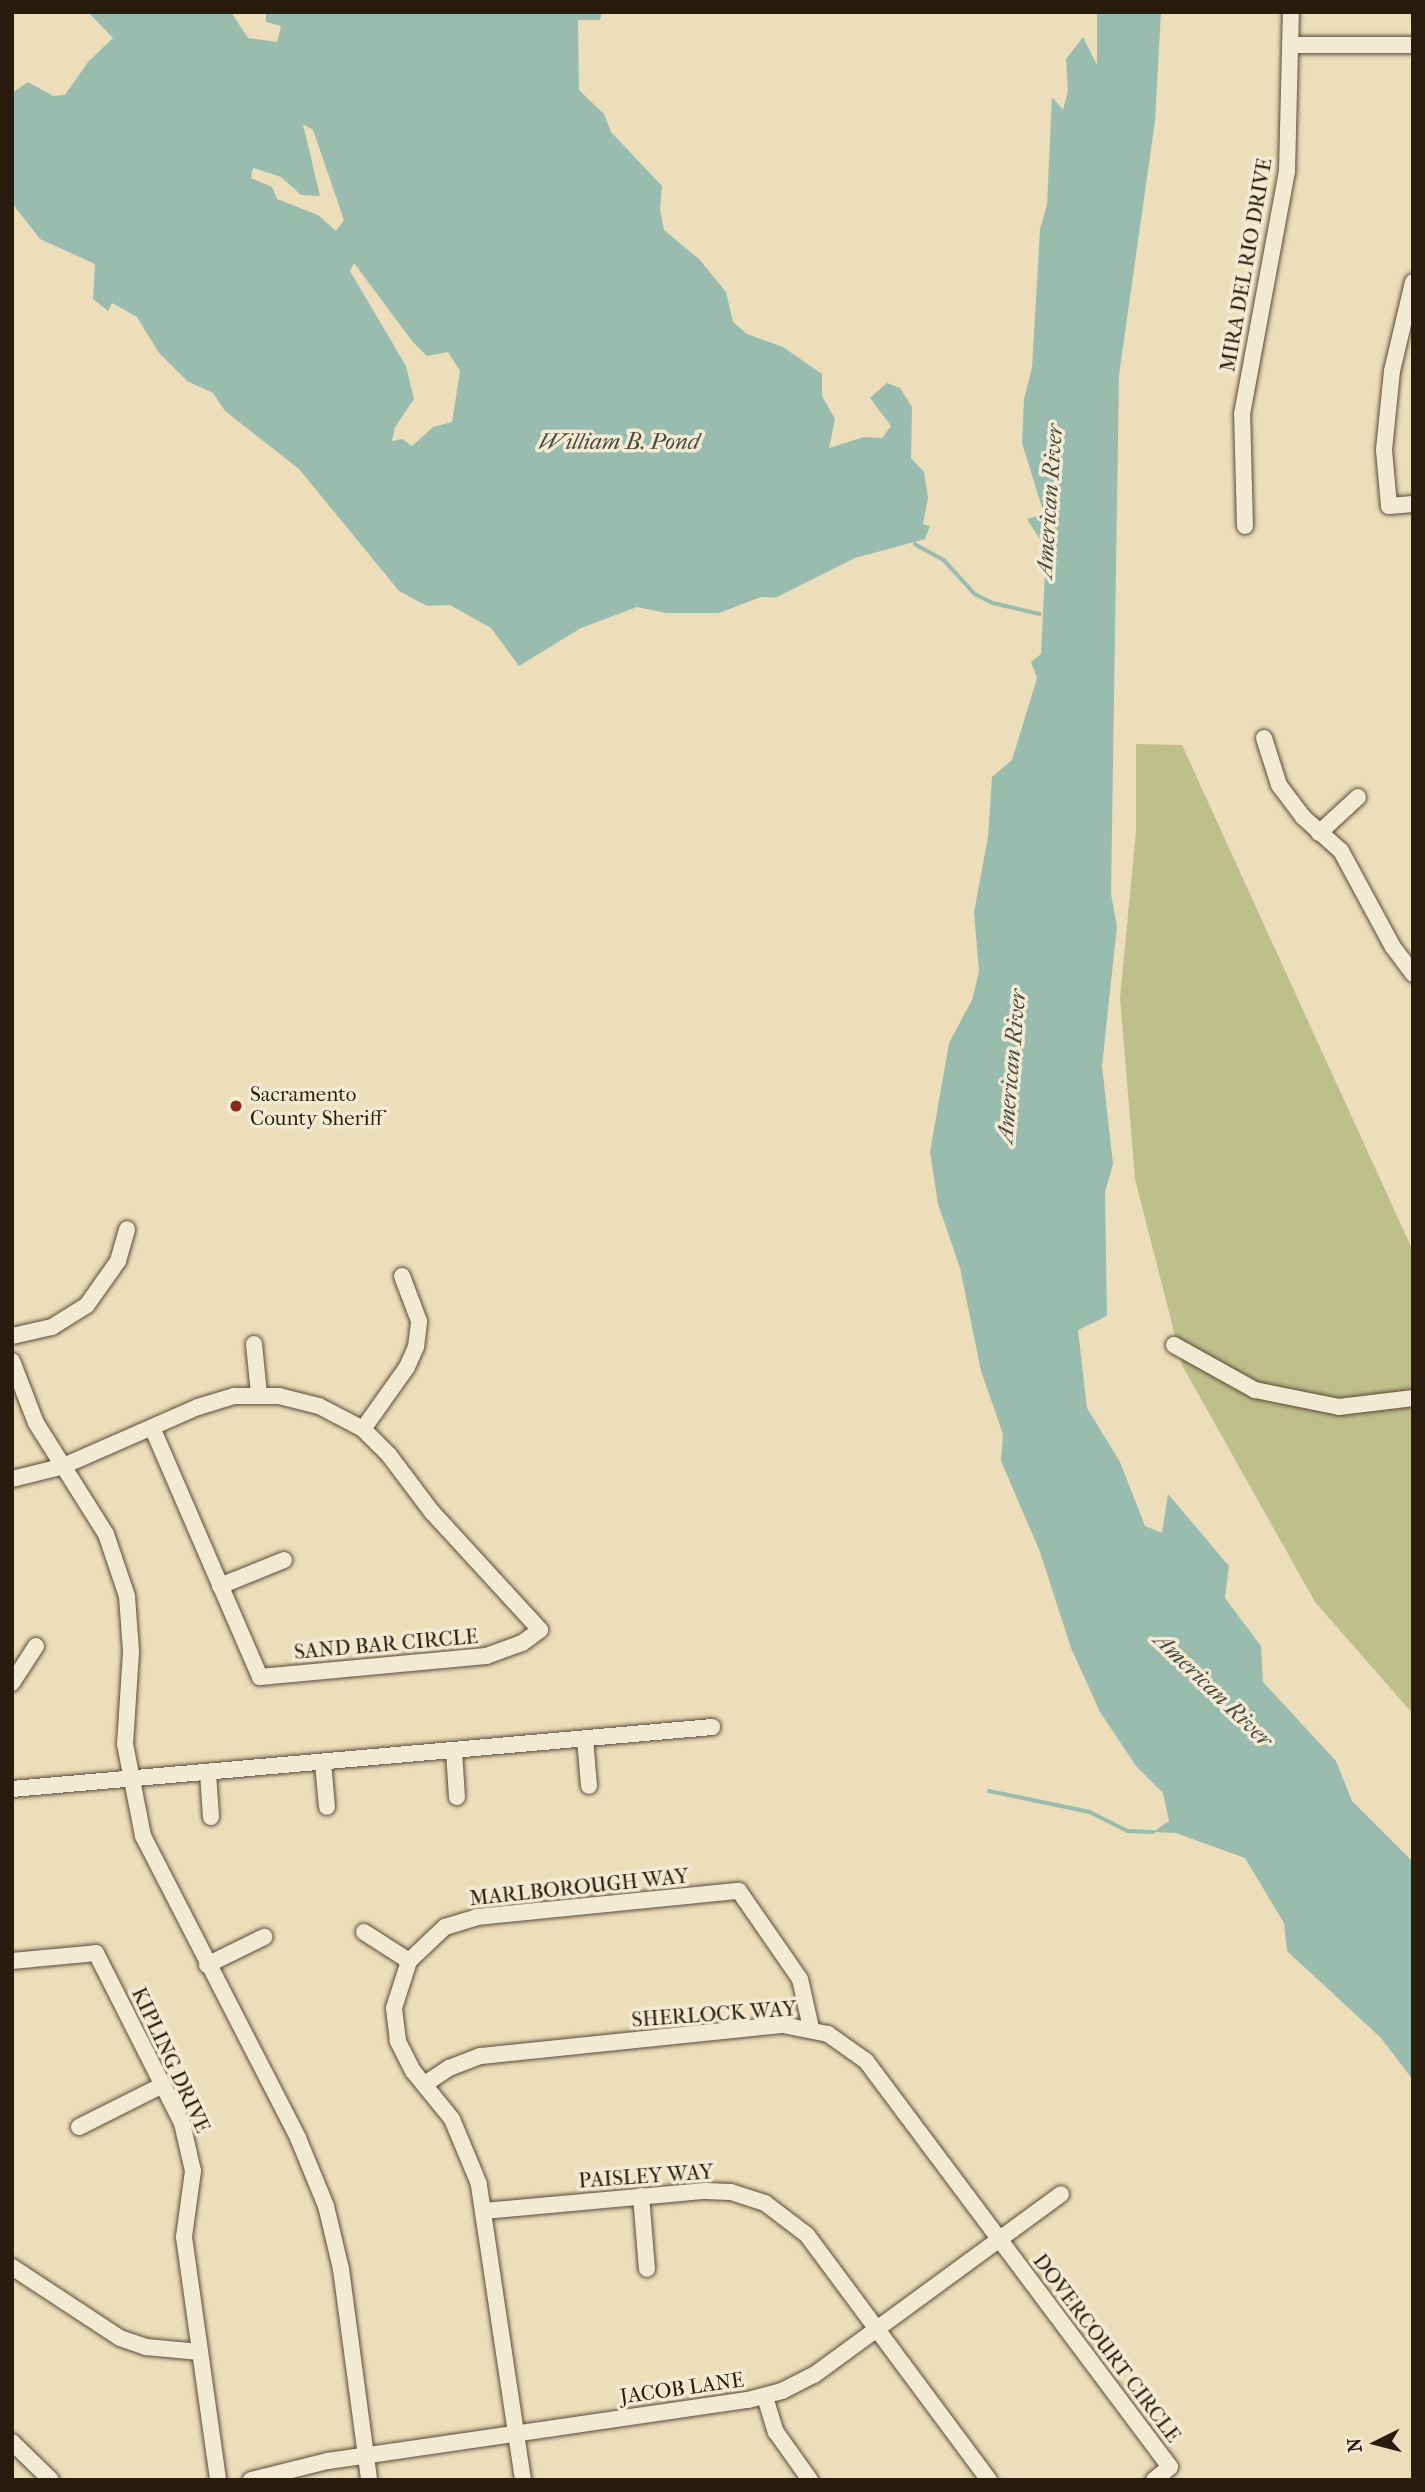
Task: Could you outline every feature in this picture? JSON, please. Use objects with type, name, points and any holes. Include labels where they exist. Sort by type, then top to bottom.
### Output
[{"type":"street","name":"MIRA DEL RIO DRIVE","points":[[1245,526],[1242,414],[1287,172],[1292,12]]},
{"type":"street","points":[[1291,46],[1413,45]]},
{"type":"street","points":[[1413,282],[1391,371],[1384,450],[1389,506],[1413,504]]},
{"type":"street","points":[[1265,738],[1279,785],[1319,833],[1349,862],[1393,947],[1413,974]]},
{"type":"street","points":[[1319,833],[1358,797]]},
{"type":"street","points":[[12,1336],[52,1327],[87,1305],[118,1261],[127,1228]]},
{"type":"street","points":[[363,1429],[407,1367],[416,1347],[419,1321],[402,1276]]},
{"type":"street","points":[[254,1344],[259,1394]]},
{"type":"street","points":[[1174,1345],[1255,1390],[1339,1407],[1413,1398]]},
{"type":"street","points":[[12,1361],[26,1402],[61,1467],[106,1534],[127,1596],[131,1624],[125,1744],[129,1780],[154,1864],[298,2138],[326,2206],[341,2269],[369,2480]]},
{"type":"street","name":"SAND BAR CIRCLE","points":[[259,1394],[333,1410],[363,1429],[540,1630],[522,1643],[486,1657],[260,1677],[152,1428],[215,1401],[259,1394]]},
{"type":"street","points":[[12,1479],[61,1467],[152,1428]]},
{"type":"street","points":[[220,1586],[284,1560]]},
{"type":"street","points":[[12,1683],[36,1646]]},
{"type":"street","points":[[12,1789],[712,1727]]},
{"type":"street","points":[[585,1739],[589,1786]]},
{"type":"street","points":[[454,1751],[457,1797]]},
{"type":"street","points":[[323,1763],[327,1807]]},
{"type":"street","points":[[208,1773],[211,1818]]},
{"type":"street","name":"MARLBOROUGH WAY","points":[[523,2480],[484,2211],[463,2140],[404,2057],[395,2025],[396,1991],[409,1961],[446,1927],[477,1917],[739,1891],[800,1979],[811,2028]]},
{"type":"street","points":[[364,1932],[409,1961]]},
{"type":"street","points":[[208,1965],[264,1937]]},
{"type":"street","name":"KIPLING DRIVE","points":[[12,1961],[96,1953],[163,2085],[192,2155],[184,2237],[218,2480]]},
{"type":"street","name":"SHERLOCK WAY","points":[[425,2084],[449,2068],[481,2056],[783,2025],[811,2028],[845,2043],[866,2061],[1000,2239]]},
{"type":"street","points":[[79,2127],[163,2085]]},
{"type":"street","name":"PAISLEY WAY","points":[[484,2211],[714,2190],[765,2203],[807,2235],[877,2329]]},
{"type":"street","name":"JACOB LANE","points":[[251,2480],[366,2455],[765,2397],[814,2375],[1061,2194]]},
{"type":"street","points":[[640,2196],[647,2269]]},
{"type":"street","name":"DOVERCOURT CIRCLE","points":[[1000,2239],[1170,2467],[1154,2480]]},
{"type":"street","points":[[12,2267],[120,2338],[156,2349],[200,2352]]},
{"type":"street","points":[[877,2329],[989,2480]]},
{"type":"street","points":[[765,2397],[776,2432],[810,2480]]},
{"type":"street","points":[[12,2442],[51,2480]]},
{"type":"green space","points":[[1136,744],[1182,745],[1413,1251],[1413,1714],[1315,1602],[1183,1367],[1135,1179],[1120,998],[1136,831]]},
{"type":"water","name":"William B. Pond","points":[[88,12],[231,12],[248,38],[277,42],[281,26],[266,22],[266,12],[602,12],[600,20],[578,20],[579,90],[604,114],[611,132],[662,186],[660,210],[664,230],[700,260],[726,292],[733,322],[747,334],[783,347],[822,374],[822,396],[835,419],[829,448],[864,437],[882,438],[891,426],[870,398],[887,383],[900,388],[912,407],[911,458],[924,472],[928,498],[923,524],[930,526],[925,539],[855,558],[775,598],[761,597],[719,613],[666,613],[637,607],[581,628],[519,666],[491,628],[450,605],[427,606],[399,591],[299,469],[225,411],[213,393],[187,381],[159,353],[137,317],[112,303],[108,311],[93,299],[95,264],[40,239],[12,203],[12,93],[28,82],[53,96],[65,95],[88,62],[113,38]],"holes":[[[303,124],[313,130],[344,220],[336,231],[318,215],[277,199],[272,187],[251,178],[253,168],[281,177],[301,195],[320,196]],[[354,263],[412,341],[427,356],[448,352],[460,371],[452,422],[433,427],[412,446],[402,439],[392,441],[395,427],[414,399],[406,366],[350,271]]]},
{"type":"water","name":"American River","points":[[1097,12],[1161,12],[1155,121],[1119,375],[1111,894],[1117,926],[1102,1066],[1113,1164],[1105,1192],[1107,1316],[1078,1330],[1087,1408],[1120,1462],[1145,1526],[1162,1533],[1168,1494],[1229,1566],[1225,1598],[1261,1646],[1263,1682],[1336,1761],[1352,1801],[1413,1862],[1413,2080],[1381,2038],[1287,1951],[1284,1923],[1245,1858],[1176,1833],[1153,1832],[1169,1821],[1163,1793],[1136,1766],[1100,1712],[1071,1648],[1040,1552],[1001,1461],[1003,1434],[981,1371],[960,1268],[938,1204],[930,1152],[949,1043],[972,1000],[979,972],[974,912],[988,837],[992,777],[1012,760],[1037,678],[1031,662],[1041,654],[1046,549],[1027,519],[1044,514],[1022,443],[1024,399],[1032,368],[1040,229],[1047,205],[1052,97],[1063,110],[1068,91],[1066,59],[1083,37],[1097,65]]},
{"type":"waterway","points":[[915,544],[944,560],[975,594],[993,603],[1040,614]]},
{"type":"waterway","points":[[989,1791],[1090,1812],[1128,1831],[1153,1832]]},
{"type":"place","name":"Sacramento County Sheriff","points":[[236,1106]]}]
